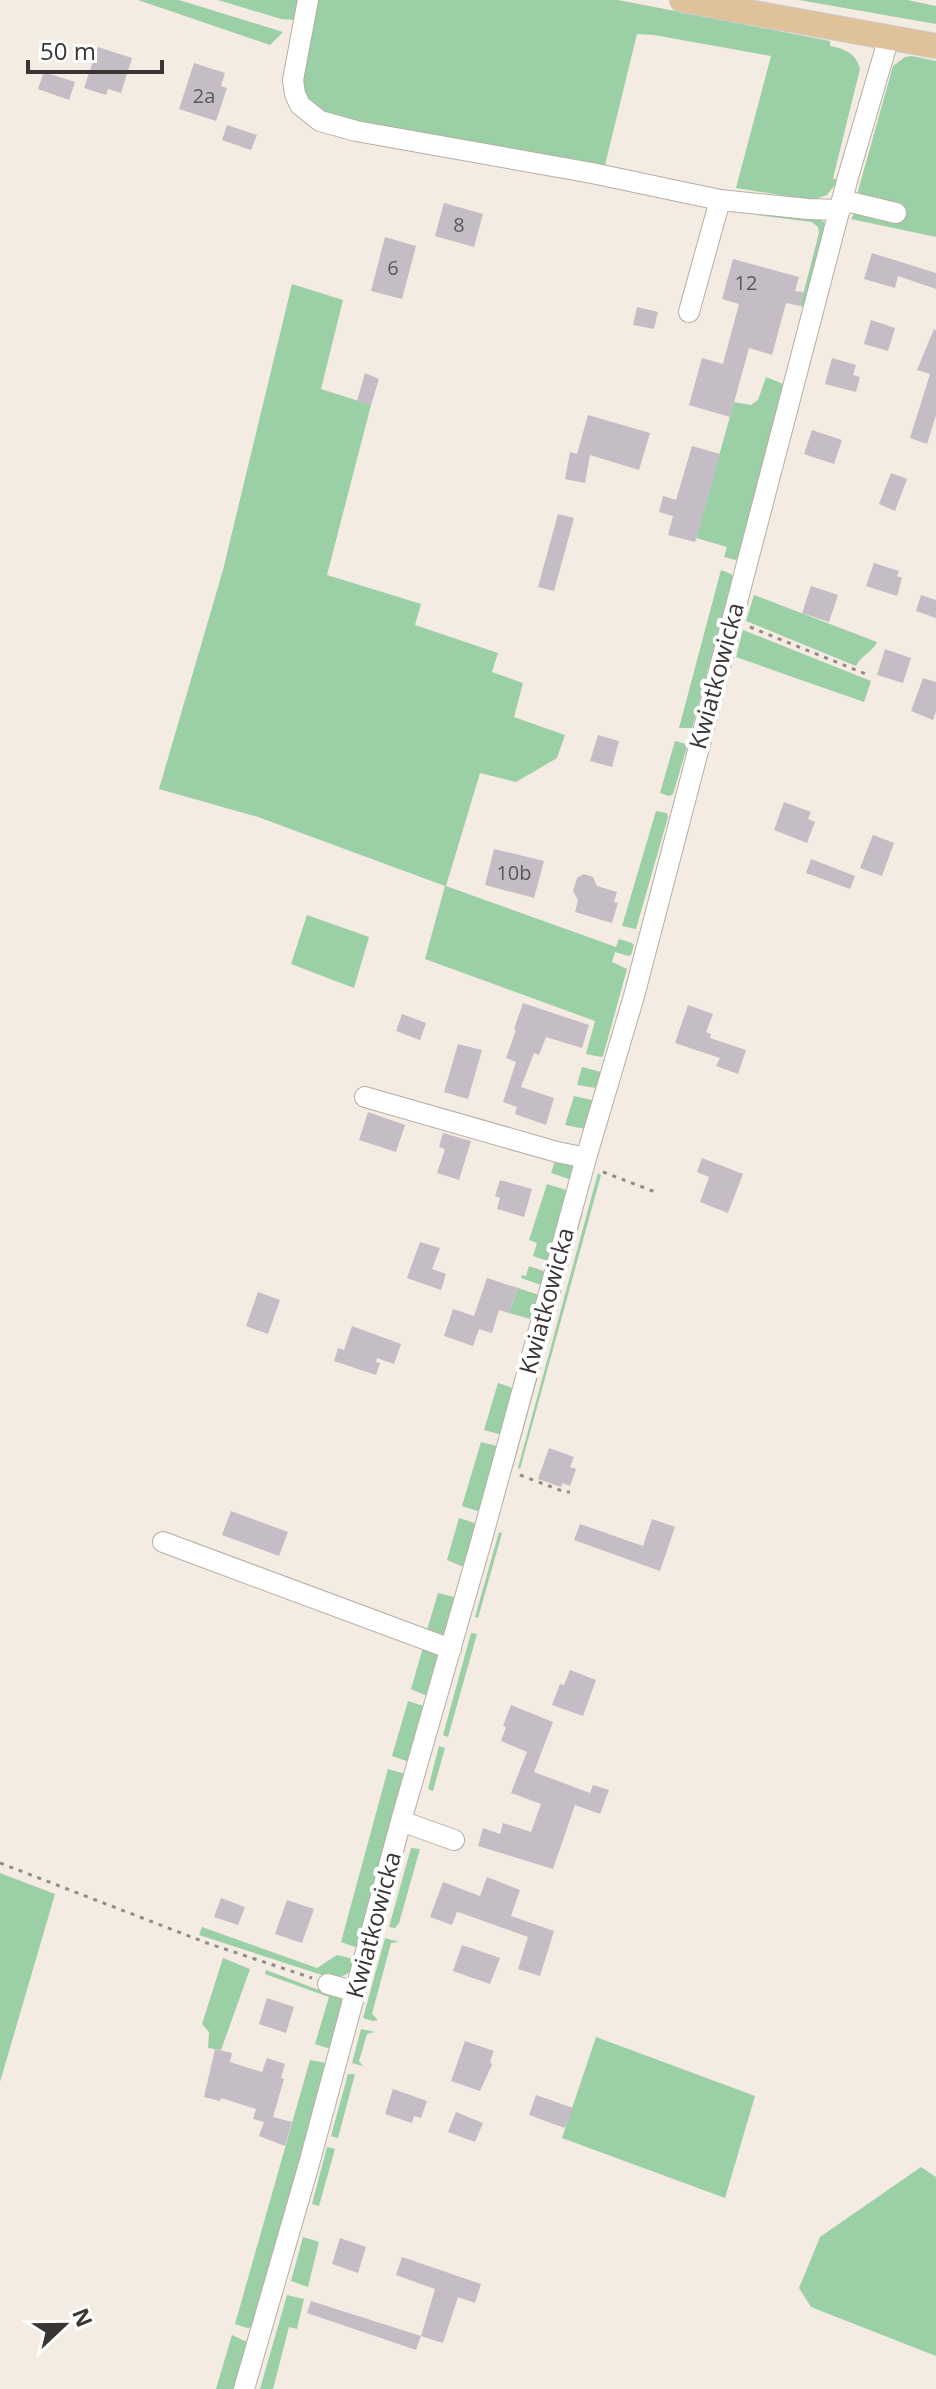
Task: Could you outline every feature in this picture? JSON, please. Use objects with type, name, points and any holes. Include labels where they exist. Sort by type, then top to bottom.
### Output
[{"type":"main road","points":[[682,0],[936,46]]},
{"type":"street","points":[[308,0],[293,80],[300,105],[320,121],[356,131],[592,173],[720,200],[808,209],[841,205],[896,213]]},
{"type":"street","name":"Kwiatkowicka","points":[[244,2389],[585,1161],[634,996],[841,205],[889,37]]},
{"type":"street","points":[[689,312],[720,200]]},
{"type":"street","points":[[365,1097],[585,1161]]},
{"type":"street","points":[[163,1542],[451,1649]]},
{"type":"street","points":[[401,1821],[454,1840]]},
{"type":"street","points":[[328,1984],[356,1992]]},
{"type":"path","points":[[732,621],[868,675]]},
{"type":"path","points":[[585,1161],[658,1193]]},
{"type":"path","points":[[502,1468],[545,1486],[570,1492]]},
{"type":"path","points":[[0,1863],[207,1943],[328,1984]]},
{"type":"green space","points":[[138,0],[179,0],[283,32],[270,45]]},
{"type":"green space","points":[[218,0],[303,0],[295,20],[281,19]]},
{"type":"green space","points":[[314,0],[618,0],[830,41],[830,46],[853,55],[860,69],[833,178],[838,181],[827,195],[812,200],[736,188],[771,56],[654,35],[637,34],[605,165],[350,124],[330,118],[307,103],[299,82]]},
{"type":"green space","points":[[799,0],[907,0],[936,6],[936,24]]},
{"type":"green space","points":[[912,56],[936,61],[936,237],[851,219],[862,198],[858,191],[893,66]]},
{"type":"green space","points":[[755,215],[816,217],[824,222],[826,227],[804,307],[800,306],[818,227],[812,222]]},
{"type":"green space","points":[[292,284],[343,300],[321,389],[371,405],[327,575],[421,604],[415,625],[498,653],[492,672],[523,683],[514,717],[565,735],[557,758],[516,782],[480,773],[446,886],[616,947],[619,939],[634,945],[631,955],[615,952],[612,962],[627,969],[601,1057],[586,1054],[595,1021],[425,959],[445,886],[258,817],[159,789],[223,570]]},
{"type":"green space","points":[[766,377],[786,385],[739,558],[735,560],[724,557],[727,547],[696,538],[734,402],[751,405],[758,400]]},
{"type":"green space","points":[[721,570],[733,577],[692,728],[679,728]]},
{"type":"green space","points":[[754,595],[877,642],[856,666],[746,621]]},
{"type":"green space","points":[[743,630],[871,681],[864,702],[736,657]]},
{"type":"green space","points":[[675,741],[687,747],[673,794],[669,796],[660,793]]},
{"type":"green space","points":[[656,811],[667,813],[668,817],[636,929],[622,926]]},
{"type":"green space","points":[[307,915],[369,937],[354,988],[291,964]]},
{"type":"green space","points":[[582,1067],[601,1072],[596,1088],[577,1085]]},
{"type":"green space","points":[[574,1096],[592,1100],[593,1103],[585,1129],[565,1125]]},
{"type":"green space","points":[[556,1158],[574,1163],[572,1177],[569,1179],[551,1173]]},
{"type":"green space","points":[[598,1173],[601,1175],[520,1469],[518,1468]]},
{"type":"green space","points":[[547,1184],[569,1191],[548,1261],[533,1256],[537,1243],[529,1240]]},
{"type":"green space","points":[[580,1212],[583,1212],[513,1467],[512,1464]]},
{"type":"green space","points":[[529,1266],[546,1272],[541,1285],[521,1278],[522,1275],[526,1276]]},
{"type":"green space","points":[[518,1288],[539,1295],[534,1320],[509,1313]]},
{"type":"green space","points":[[498,1383],[513,1388],[504,1433],[499,1434],[484,1430]]},
{"type":"green space","points":[[481,1442],[497,1446],[481,1509],[477,1511],[462,1506]]},
{"type":"green space","points":[[459,1518],[475,1523],[477,1528],[466,1565],[461,1566],[447,1560]]},
{"type":"green space","points":[[499,1532],[502,1533],[478,1618],[475,1617]]},
{"type":"green space","points":[[438,1593],[454,1597],[455,1602],[446,1635],[441,1637],[427,1630]]},
{"type":"green space","points":[[471,1633],[477,1634],[448,1737],[443,1735]]},
{"type":"green space","points":[[424,1644],[440,1654],[429,1694],[425,1695],[411,1689]]},
{"type":"green space","points":[[408,1701],[424,1706],[425,1710],[410,1759],[406,1761],[392,1756]]},
{"type":"green space","points":[[439,1746],[445,1748],[433,1791],[428,1789]]},
{"type":"green space","points":[[388,1769],[405,1774],[359,1946],[355,1947],[341,1942]]},
{"type":"green space","points":[[411,1848],[420,1849],[399,1923],[395,1928],[389,1927]]},
{"type":"green space","points":[[0,1873],[55,1894],[0,2082]]},
{"type":"green space","points":[[202,1927],[317,1968],[337,1955],[354,1959],[353,1966],[343,1976],[322,1975],[199,1935]]},
{"type":"green space","points":[[385,1938],[399,1942],[391,1943],[372,2014],[378,2020],[373,2021],[363,2018]]},
{"type":"green space","points":[[223,1958],[250,1969],[221,2050],[208,2048],[209,2032],[202,2024]]},
{"type":"green space","points":[[266,1970],[340,1998],[343,2002],[332,2047],[315,2044],[329,1997],[265,1974]]},
{"type":"green space","points":[[361,2029],[375,2032],[367,2034],[359,2061],[363,2066],[352,2063]]},
{"type":"green space","points":[[596,2037],[755,2096],[725,2198],[562,2138]]},
{"type":"green space","points":[[310,2060],[326,2063],[327,2068],[252,2327],[247,2328],[235,2324]]},
{"type":"green space","points":[[348,2074],[355,2074],[338,2138],[331,2136]]},
{"type":"green space","points":[[327,2147],[335,2149],[319,2206],[312,2204]]},
{"type":"green space","points":[[921,2167],[936,2177],[936,2356],[811,2307],[799,2288],[820,2237]]},
{"type":"green space","points":[[303,2237],[319,2242],[308,2287],[291,2281]]},
{"type":"green space","points":[[287,2295],[304,2299],[297,2329],[289,2327],[273,2389],[260,2389]]},
{"type":"green space","points":[[232,2335],[249,2343],[236,2389],[216,2389]]},
{"type":"building","points":[[98,47],[132,58],[121,93],[108,89],[106,95],[84,88]]},
{"type":"building","points":[[194,63],[225,73],[221,86],[227,88],[216,121],[179,109]]},
{"type":"building","points":[[44,72],[75,82],[69,100],[38,89]]},
{"type":"building","points":[[227,125],[257,135],[251,150],[222,140]]},
{"type":"building","points":[[444,203],[483,214],[474,247],[435,236]]},
{"type":"building","points":[[385,237],[416,246],[402,299],[371,291]]},
{"type":"building","points":[[872,253],[936,273],[936,289],[898,276],[895,288],[864,279]]},
{"type":"building","points":[[733,259],[799,277],[795,291],[804,292],[800,306],[786,303],[772,355],[749,348],[730,417],[689,405],[702,358],[723,364],[739,304],[722,299]]},
{"type":"building","points":[[637,307],[658,312],[654,329],[633,325]]},
{"type":"building","points":[[871,320],[895,328],[888,351],[864,344]]},
{"type":"building","points":[[934,329],[936,415],[927,444],[910,438],[930,374],[917,370]]},
{"type":"building","points":[[832,358],[856,365],[853,375],[860,377],[856,392],[825,384]]},
{"type":"building","points":[[365,373],[379,379],[371,405],[357,401]]},
{"type":"building","points":[[588,415],[650,433],[639,470],[590,455],[585,483],[565,479],[570,452],[577,454]]},
{"type":"building","points":[[812,430],[842,440],[834,464],[804,454]]},
{"type":"building","points":[[692,446],[720,454],[695,542],[668,535],[673,516],[659,512],[663,496],[676,500]]},
{"type":"building","points":[[891,473],[907,479],[895,511],[879,504]]},
{"type":"building","points":[[558,514],[574,518],[554,591],[538,587]]},
{"type":"building","points":[[874,563],[899,571],[897,576],[902,578],[897,596],[866,586]]},
{"type":"building","points":[[811,586],[838,595],[829,622],[802,613]]},
{"type":"building","points":[[921,595],[936,600],[936,618],[916,611]]},
{"type":"building","points":[[885,649],[911,658],[903,683],[877,675]]},
{"type":"building","points":[[923,678],[936,682],[933,720],[911,711]]},
{"type":"building","points":[[598,735],[619,741],[612,767],[590,761]]},
{"type":"building","points":[[784,802],[811,812],[808,819],[815,822],[807,843],[774,830]]},
{"type":"building","points":[[873,835],[894,843],[882,876],[860,868]]},
{"type":"building","points":[[494,849],[544,861],[534,898],[485,885]]},
{"type":"building","points":[[811,859],[855,876],[850,889],[806,873]]},
{"type":"building","points":[[584,874],[593,877],[597,886],[617,892],[614,902],[618,903],[612,923],[575,912],[578,900],[573,891],[577,878]]},
{"type":"building","points":[[523,1003],[589,1025],[582,1048],[546,1037],[539,1055],[534,1053],[521,1087],[554,1098],[546,1125],[515,1114],[517,1107],[503,1102],[516,1062],[506,1058]]},
{"type":"building","points":[[688,1005],[713,1014],[706,1032],[711,1034],[710,1038],[746,1050],[738,1074],[716,1066],[720,1058],[675,1043]]},
{"type":"building","points":[[402,1014],[426,1023],[420,1040],[396,1031]]},
{"type":"building","points":[[458,1044],[482,1050],[468,1099],[444,1092]]},
{"type":"building","points":[[368,1112],[405,1125],[396,1152],[359,1140]]},
{"type":"building","points":[[443,1133],[471,1141],[459,1180],[437,1173],[445,1149],[439,1147]]},
{"type":"building","points":[[702,1158],[743,1174],[728,1213],[700,1202],[709,1177],[697,1172]]},
{"type":"building","points":[[500,1180],[532,1189],[524,1217],[497,1209],[500,1198],[495,1196]]},
{"type":"building","points":[[420,1242],[440,1248],[432,1269],[446,1274],[441,1290],[407,1278]]},
{"type":"building","points":[[487,1278],[518,1288],[509,1313],[499,1310],[492,1333],[479,1329],[473,1346],[444,1336],[453,1309],[474,1316]]},
{"type":"building","points":[[258,1292],[280,1300],[268,1334],[246,1326]]},
{"type":"building","points":[[352,1326],[401,1344],[394,1364],[377,1358],[376,1362],[380,1363],[376,1375],[334,1361],[338,1348],[344,1350]]},
{"type":"building","points":[[549,1448],[574,1457],[570,1467],[576,1469],[570,1486],[563,1483],[561,1487],[538,1479]]},
{"type":"building","points":[[231,1511],[288,1532],[279,1556],[222,1535]]},
{"type":"building","points":[[652,1519],[675,1527],[660,1571],[574,1540],[580,1524],[643,1546]]},
{"type":"building","points":[[570,1670],[596,1680],[583,1716],[552,1705],[560,1684],[564,1685]]},
{"type":"building","points":[[511,1705],[553,1722],[534,1772],[590,1793],[593,1785],[609,1790],[600,1814],[575,1805],[553,1869],[478,1846],[483,1828],[500,1834],[503,1823],[531,1832],[541,1804],[511,1793],[527,1752],[501,1741]]},
{"type":"building","points":[[487,1877],[520,1890],[511,1916],[554,1931],[540,1976],[518,1969],[528,1937],[457,1912],[452,1925],[430,1917],[443,1882],[480,1896]]},
{"type":"building","points":[[221,1898],[245,1907],[238,1925],[214,1917]]},
{"type":"building","points":[[287,1900],[314,1909],[302,1943],[275,1934]]},
{"type":"building","points":[[462,1945],[500,1958],[490,1984],[453,1971]]},
{"type":"building","points":[[267,1998],[294,2007],[286,2033],[259,2024]]},
{"type":"building","points":[[465,2041],[494,2051],[490,2061],[492,2065],[480,2091],[451,2081]]},
{"type":"building","points":[[215,2049],[232,2053],[230,2062],[262,2072],[267,2058],[285,2064],[273,2117],[292,2122],[285,2146],[259,2136],[264,2122],[253,2119],[256,2109],[221,2098],[220,2101],[204,2097]]},
{"type":"building","points":[[393,2089],[427,2101],[421,2118],[414,2116],[412,2123],[385,2114]]},
{"type":"building","points":[[536,2095],[573,2108],[565,2128],[529,2115]]},
{"type":"building","points":[[456,2112],[483,2123],[475,2142],[448,2132]]},
{"type":"building","points":[[340,2238],[366,2247],[358,2273],[332,2264]]},
{"type":"building","points":[[402,2257],[481,2284],[475,2303],[458,2297],[443,2343],[421,2336],[435,2289],[396,2275]]},
{"type":"building","points":[[311,2301],[421,2336],[416,2350],[307,2313]]}]
